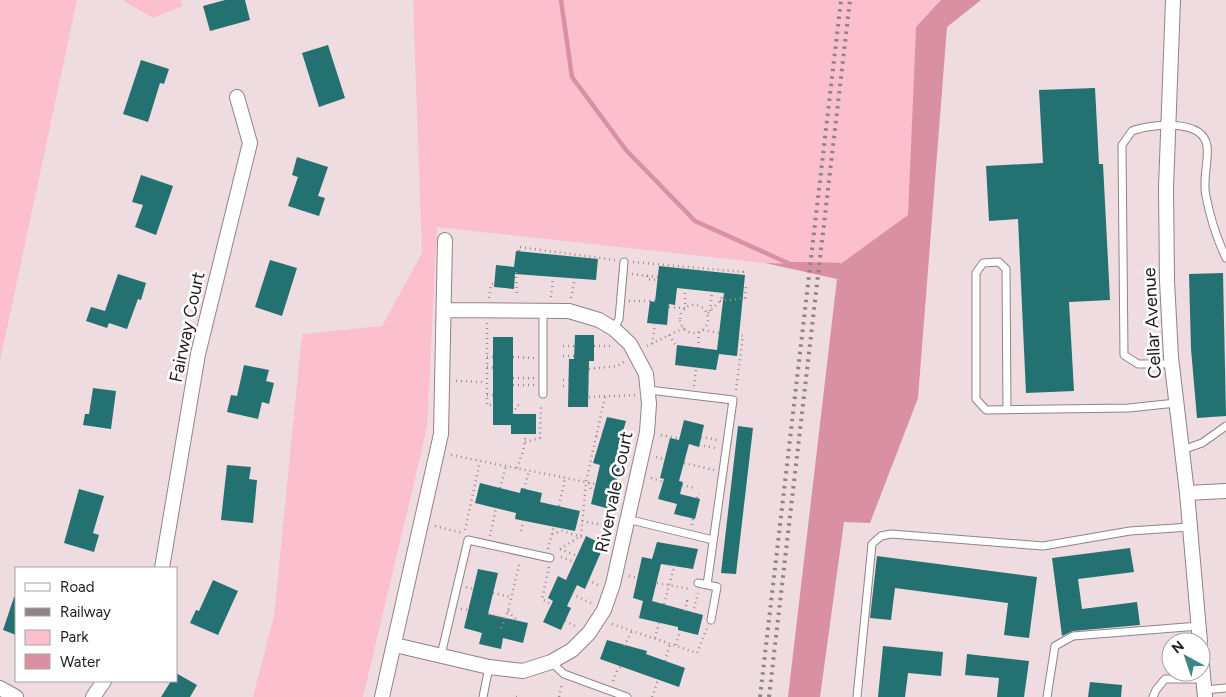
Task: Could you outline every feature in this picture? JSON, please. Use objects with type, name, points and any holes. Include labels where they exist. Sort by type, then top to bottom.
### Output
[{"type":"street","name":"Cellar Avenue","points":[[1173,0],[1167,125],[1167,282],[1172,364],[1187,493],[1199,632]]},
{"type":"street","name":"Fairway Court","points":[[162,567],[198,354],[250,144],[237,97]]},
{"type":"street","points":[[382,697],[440,434],[445,310],[445,240]]},
{"type":"street","name":"Rivervale Court","points":[[395,645],[489,667],[523,671],[551,662],[572,650],[589,633],[602,615],[626,525],[647,432],[649,392],[646,374],[636,354],[614,329],[585,314],[569,312],[445,310]]},
{"type":"street","points":[[1187,493],[1226,491]]},
{"type":"street","points":[[93,697],[103,682]]},
{"type":"street","points":[[0,688],[16,697]]},
{"type":"lane","points":[[1172,364],[1138,364],[1127,358],[1124,351],[1122,145],[1132,131],[1167,125],[1191,128],[1203,137],[1207,145],[1205,194],[1219,245],[1226,258]]},
{"type":"lane","points":[[614,329],[619,319],[624,262]]},
{"type":"lane","points":[[1006,410],[1006,270],[999,262],[984,263],[976,273],[976,398],[986,410],[1006,410],[1129,408],[1176,403]]},
{"type":"lane","points":[[543,394],[546,311]]},
{"type":"lane","points":[[649,392],[734,400],[713,540],[702,584],[717,587],[710,620]]},
{"type":"lane","points":[[1182,450],[1202,443],[1226,426]]},
{"type":"lane","points":[[626,525],[713,540]]},
{"type":"lane","points":[[857,697],[872,544],[881,536],[890,534],[1043,546],[1130,531],[1190,528]]},
{"type":"lane","points":[[441,655],[468,540],[550,557]]},
{"type":"lane","points":[[1047,697],[1054,646],[1072,636],[1199,626]]},
{"type":"lane","points":[[551,662],[564,674],[627,697]]},
{"type":"lane","points":[[483,697],[489,667]]},
{"type":"lane","points":[[1154,697],[1156,690],[1165,679],[1204,689],[1226,688]]},
{"type":"path","points":[[516,272],[517,310]]},
{"type":"path","points":[[623,273],[658,279]]},
{"type":"path","points":[[546,311],[552,278]]},
{"type":"path","points":[[569,312],[575,278]]},
{"type":"path","points":[[720,301],[745,298],[744,287]]},
{"type":"path","points":[[685,289],[685,308],[680,318],[684,328],[690,332],[703,330],[708,322],[712,292]]},
{"type":"path","points":[[709,312],[720,301],[724,293]]},
{"type":"path","points":[[620,300],[655,301]]},
{"type":"path","points":[[669,307],[685,308],[697,304],[709,312]]},
{"type":"path","points":[[487,310],[487,406],[493,405]]},
{"type":"path","points":[[652,344],[655,324]]},
{"type":"path","points":[[589,369],[617,366],[652,344],[684,328]]},
{"type":"path","points":[[703,330],[719,333]]},
{"type":"path","points":[[698,348],[699,332]]},
{"type":"path","points":[[669,335],[677,347]]},
{"type":"path","points":[[734,400],[743,336],[739,335]]},
{"type":"path","points":[[563,346],[575,346]]},
{"type":"path","points":[[563,356],[574,356]]},
{"type":"path","points":[[487,357],[493,357]]},
{"type":"path","points":[[513,357],[543,358]]},
{"type":"path","points":[[486,368],[493,368]]},
{"type":"path","points":[[694,395],[696,368]]},
{"type":"path","points":[[513,378],[543,382]]},
{"type":"path","points":[[563,380],[569,380]]},
{"type":"path","points":[[442,381],[487,382]]},
{"type":"path","points":[[513,385],[543,382]]},
{"type":"path","points":[[563,386],[569,386]]},
{"type":"path","points":[[589,397],[649,392]]},
{"type":"path","points":[[487,395],[493,395]]},
{"type":"path","points":[[581,536],[587,482],[605,396]]},
{"type":"path","points":[[513,414],[517,406],[522,403]]},
{"type":"path","points":[[525,442],[540,438],[541,404]]},
{"type":"path","points":[[647,432],[680,439]]},
{"type":"path","points":[[517,468],[526,434]]},
{"type":"path","points":[[596,436],[602,438]]},
{"type":"path","points":[[701,437],[727,442]]},
{"type":"path","points":[[699,445],[726,450]]},
{"type":"path","points":[[437,452],[596,484]]},
{"type":"path","points":[[435,526],[464,533],[480,461]]},
{"type":"path","points":[[684,463],[723,472]]},
{"type":"path","points":[[500,488],[506,466]]},
{"type":"path","points":[[524,489],[529,470]]},
{"type":"path","points":[[559,506],[565,478]]},
{"type":"path","points":[[587,482],[591,490],[594,491]]},
{"type":"path","points":[[682,485],[695,488]]},
{"type":"path","points":[[698,498],[699,493]]},
{"type":"path","points":[[488,544],[496,508]]},
{"type":"path","points":[[521,531],[523,521]]},
{"type":"path","points":[[582,521],[626,525]]},
{"type":"path","points":[[551,604],[542,599],[554,526]]},
{"type":"path","points":[[552,534],[562,530],[585,538]]},
{"type":"path","points":[[577,556],[558,549],[581,536]]},
{"type":"path","points":[[501,628],[508,612],[522,552]]},
{"type":"path","points":[[550,557],[574,562]]},
{"type":"path","points":[[664,604],[674,564]]},
{"type":"path","points":[[657,583],[691,590]]},
{"type":"path","points":[[693,613],[702,584]]},
{"type":"path","points":[[543,592],[549,595]]},
{"type":"path","points":[[493,593],[511,597]]},
{"type":"path","points":[[572,594],[602,615],[632,631],[697,653],[710,620]]},
{"type":"path","points":[[685,611],[688,602]]},
{"type":"path","points":[[508,612],[517,620]]},
{"type":"path","points":[[488,614],[504,618]]},
{"type":"path","points":[[655,638],[659,623]]},
{"type":"path","points":[[624,646],[632,631]]},
{"type":"path","points":[[676,646],[680,631]]},
{"type":"path","points":[[665,661],[670,644]]},
{"type":"path","points":[[609,691],[617,671],[623,664]]},
{"type":"path","points":[[652,697],[658,680]]},
{"type":"green space","points":[[0,0],[77,0],[0,361]]},
{"type":"green space","points":[[122,0],[181,0],[183,6],[153,18]]},
{"type":"green space","points":[[413,0],[941,0],[916,28],[908,215],[839,265],[765,263],[437,227],[427,428],[363,697],[253,697],[274,616],[302,334],[382,326],[422,253]]},
{"type":"water","points":[[941,0],[981,0],[947,27],[918,398],[870,523],[844,522],[820,697],[788,697],[837,279],[765,263],[839,265],[908,215],[916,27]]},
{"type":"building","points":[[225,0],[245,0],[250,20],[210,31],[203,6]]},
{"type":"building","points":[[328,45],[345,98],[319,107],[302,53]]},
{"type":"building","points":[[141,60],[169,69],[164,84],[160,83],[148,122],[123,114]]},
{"type":"building","points":[[1095,88],[1099,164],[1103,164],[1110,300],[1069,302],[1074,391],[1026,393],[1018,219],[989,221],[986,166],[1043,163],[1039,90]]},
{"type":"building","points":[[297,157],[328,167],[318,196],[325,198],[319,216],[288,206],[298,177],[292,175]]},
{"type":"building","points":[[141,175],[173,186],[156,235],[135,227],[143,205],[132,202]]},
{"type":"building","points":[[516,251],[598,259],[596,280],[515,274],[514,289],[494,287],[496,265],[514,267]]},
{"type":"building","points":[[270,260],[297,268],[282,316],[255,307]]},
{"type":"building","points":[[659,266],[745,275],[737,356],[719,354],[716,370],[675,365],[677,345],[717,350],[724,293],[677,288],[675,305],[669,304],[667,325],[647,323],[650,301],[655,302]]},
{"type":"building","points":[[1223,273],[1226,416],[1197,418],[1191,349],[1189,274]]},
{"type":"building","points":[[118,274],[146,283],[141,300],[138,299],[127,329],[109,323],[107,328],[86,321],[91,307],[105,311]]},
{"type":"building","points":[[575,335],[594,335],[594,361],[589,361],[588,407],[568,407],[569,359],[574,359]]},
{"type":"building","points":[[493,337],[513,337],[513,414],[536,414],[536,434],[511,434],[511,425],[493,425]]},
{"type":"building","points":[[244,365],[269,370],[266,381],[274,383],[269,404],[262,402],[258,419],[227,412],[231,395],[237,396]]},
{"type":"building","points":[[93,388],[116,391],[111,429],[83,425],[85,414],[89,414]]},
{"type":"building","points":[[607,417],[626,421],[613,467],[620,468],[610,509],[591,504],[600,465],[593,463]]},
{"type":"building","points":[[684,420],[704,425],[699,447],[689,444],[679,481],[683,482],[680,494],[700,499],[695,519],[674,514],[677,504],[658,499],[664,479],[660,478],[670,438],[679,440]]},
{"type":"building","points":[[738,426],[753,428],[736,574],[721,573]]},
{"type":"building","points":[[227,465],[251,467],[249,479],[257,480],[253,523],[221,520]]},
{"type":"building","points":[[480,483],[520,493],[521,488],[542,493],[540,502],[580,511],[575,531],[515,519],[516,513],[475,503]]},
{"type":"building","points":[[79,489],[104,496],[93,533],[99,535],[94,552],[64,543]]},
{"type":"building","points":[[586,536],[604,545],[585,589],[577,585],[567,606],[571,608],[561,630],[543,622],[553,601],[548,598],[558,576],[566,580]]},
{"type":"building","points":[[657,542],[698,549],[693,569],[661,564],[652,601],[703,615],[698,635],[678,630],[678,627],[639,618],[643,601],[633,598],[642,557],[652,559]]},
{"type":"building","points":[[1130,548],[1134,572],[1078,579],[1082,609],[1137,602],[1140,625],[1073,631],[1062,636],[1052,558]]},
{"type":"building","points":[[877,556],[1037,577],[1029,638],[1004,635],[1008,603],[895,588],[891,620],[870,618]]},
{"type":"building","points":[[478,569],[498,573],[488,614],[528,623],[523,643],[503,638],[501,649],[479,644],[482,633],[464,628]]},
{"type":"building","points":[[213,580],[238,591],[218,635],[190,623],[196,610],[199,611]]},
{"type":"building","points":[[14,597],[15,597],[15,635],[3,630]]},
{"type":"building","points":[[607,640],[647,651],[646,654],[685,668],[679,687],[600,659]]},
{"type":"building","points":[[883,646],[943,652],[941,676],[908,673],[905,697],[878,697]]},
{"type":"building","points":[[967,654],[1029,661],[1024,697],[997,697],[999,678],[965,675]]},
{"type":"building","points":[[178,674],[197,685],[190,697],[161,697],[170,682],[178,682]]},
{"type":"building","points":[[1090,682],[1122,685],[1121,697],[1088,697]]},
{"type":"waterway","points":[[561,0],[572,77],[626,150],[695,221],[790,264],[839,265]]},
{"type":"railway","points":[[760,697],[841,0]]},
{"type":"railway","points":[[769,697],[850,0]]}]
